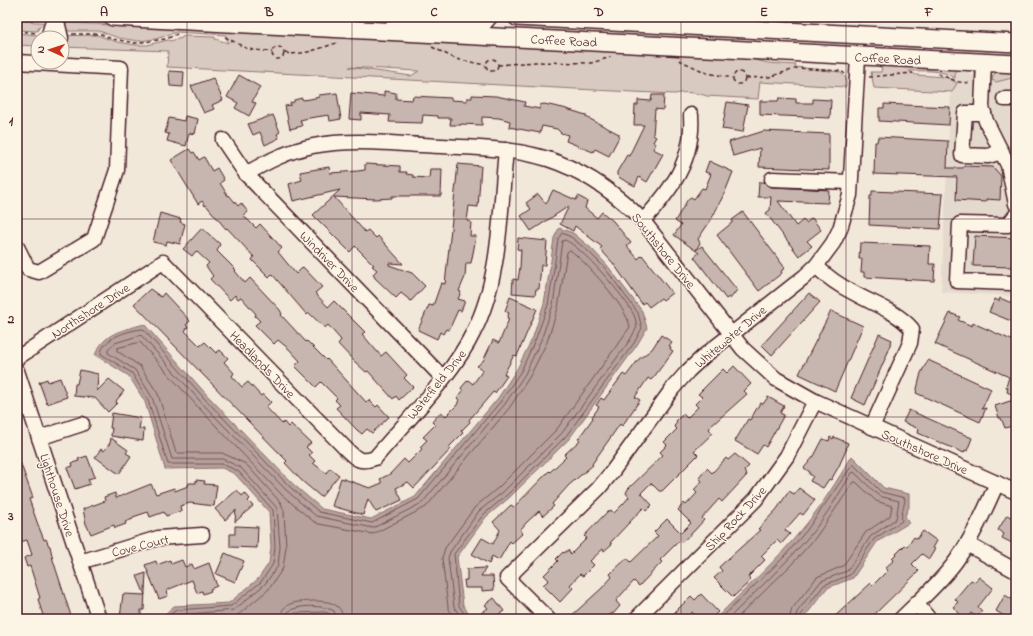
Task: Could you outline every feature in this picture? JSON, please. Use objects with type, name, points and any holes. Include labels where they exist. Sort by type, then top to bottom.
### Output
[{"type":"main road","name":"Coffee Road","points":[[113,17],[858,57],[1016,64]]},
{"type":"main road","name":"Coffee Road","points":[[517,17],[1016,43]]},
{"type":"main road","points":[[984,63],[988,56],[998,53],[1016,53]]},
{"type":"street","points":[[53,30],[55,17]]},
{"type":"street","points":[[384,31],[406,22],[476,26],[484,24],[490,17]]},
{"type":"street","name":"Whitewater Drive","points":[[548,619],[507,578],[598,489],[673,388],[688,371],[816,266],[833,243],[847,207],[858,57]]},
{"type":"street","points":[[17,62],[30,62]]},
{"type":"street","points":[[984,63],[982,107],[1012,178],[1016,204]]},
{"type":"street","points":[[17,247],[28,269],[39,272],[94,239],[117,170],[121,68],[70,64]]},
{"type":"street","points":[[984,113],[965,113],[962,155],[988,156],[1002,152]]},
{"type":"street","points":[[643,222],[658,204],[680,170],[690,150],[692,132],[691,115]]},
{"type":"street","name":"Windriver Drive","points":[[223,140],[246,174],[443,378]]},
{"type":"street","name":"Southshore Drive","points":[[246,174],[271,159],[291,152],[334,143],[356,142],[506,150],[537,156],[575,170],[613,193],[643,222],[731,335],[753,360],[776,379],[814,401],[1016,492]]},
{"type":"street","name":"Waterfield Drive","points":[[365,461],[375,458],[443,378],[463,351],[474,332],[490,290],[494,268],[506,150]]},
{"type":"street","points":[[772,179],[850,182]]},
{"type":"street","points":[[1011,283],[957,281],[960,224],[1008,225],[1016,214]]},
{"type":"street","name":"Northshore Drive","points":[[17,358],[163,262]]},
{"type":"street","name":"Headlands Drive","points":[[163,262],[347,450],[356,458],[365,461]]},
{"type":"street","points":[[816,266],[846,289],[903,318],[912,329],[910,343],[872,427]]},
{"type":"street","name":"Lighthouse Drive","points":[[17,371],[99,619]]},
{"type":"street","name":"Ship Rock Drive","points":[[636,619],[756,499],[787,456],[814,401]]},
{"type":"street","points":[[39,438],[82,424]]},
{"type":"street","points":[[901,619],[940,580],[967,544],[997,483]]},
{"type":"street","name":"Cove Court","points":[[80,562],[158,538],[202,535]]},
{"type":"street","points":[[967,544],[1016,571]]},
{"type":"street","points":[[916,603],[929,619]]},
{"type":"path","points":[[17,31],[30,33]]},
{"type":"path","points":[[70,35],[101,34],[112,39],[135,43],[166,39],[178,34]]},
{"type":"path","points":[[222,36],[248,48],[272,52],[274,49],[279,48],[284,50],[285,53],[296,55],[342,42]]},
{"type":"path","points":[[431,47],[456,59],[485,65],[488,70],[493,71],[497,69],[498,65]]},
{"type":"path","points":[[272,52],[273,56],[277,59],[281,58],[285,53]]},
{"type":"path","points":[[498,65],[536,62],[591,62],[610,57],[617,57]]},
{"type":"path","points":[[485,65],[486,61],[491,58],[497,61],[498,65]]},
{"type":"path","points":[[679,60],[707,74],[733,78],[738,84],[742,83],[746,78],[769,77],[798,68],[841,71],[846,75],[856,77],[881,77],[918,73]]},
{"type":"path","points":[[733,78],[736,74],[740,73],[745,75],[746,78]]},
{"type":"path","points":[[932,73],[966,84],[983,83]]},
{"type":"shaded area","points":[[17,21],[229,30],[743,57],[768,63],[796,65],[795,67],[840,72],[846,78],[846,87],[760,82],[758,99],[707,96],[695,93],[675,94],[613,91],[167,67],[168,51],[70,47],[70,36],[97,35],[117,42],[147,45],[182,38],[183,36],[215,37],[215,39],[228,43],[226,35],[176,32],[156,39],[138,41],[119,38],[99,31],[54,30],[47,24],[40,26],[38,30],[18,30]],"holes":[[[349,67],[419,71],[411,76]]]},
{"type":"shaded area","points":[[17,33],[30,34],[30,46],[17,45]]},
{"type":"shaded area","points":[[879,64],[973,70],[976,73],[977,79],[975,80],[975,73],[973,71],[958,70],[955,73],[955,78],[939,72],[909,71],[916,75],[946,77],[957,83],[952,92],[874,88],[871,72],[881,72],[882,67],[879,67]]},
{"type":"shaded area","points":[[952,71],[968,72],[973,76],[996,78],[1016,74],[1016,296],[941,292]]},
{"type":"shaded area","points":[[999,71],[1016,72],[1016,77],[996,82],[992,80],[993,75]]},
{"type":"water","points":[[559,228],[573,233],[591,248],[607,265],[642,311],[647,328],[637,345],[569,439],[509,498],[486,517],[457,557],[463,605],[472,619],[334,619],[302,616],[292,619],[168,619],[166,613],[174,606],[229,603],[258,579],[269,563],[271,547],[269,512],[235,474],[222,468],[165,469],[145,402],[129,376],[95,355],[104,341],[121,331],[144,324],[207,395],[293,484],[322,509],[371,519],[415,497],[498,398],[517,369],[533,337],[544,303],[554,238]]},
{"type":"water","points":[[852,456],[884,488],[909,494],[909,507],[905,516],[909,523],[877,542],[853,578],[827,588],[803,619],[715,619],[772,563],[794,539],[829,493]]},
{"type":"building","points":[[169,71],[184,72],[183,87],[170,86]]},
{"type":"building","points":[[239,75],[260,87],[252,102],[256,103],[249,116],[235,108],[238,103],[227,97]]},
{"type":"building","points":[[213,78],[223,100],[212,105],[214,109],[204,113],[191,86]]},
{"type":"building","points":[[384,91],[396,93],[396,99],[412,100],[413,96],[451,98],[451,100],[467,101],[467,98],[472,98],[472,95],[496,96],[525,102],[524,106],[540,109],[540,105],[544,104],[586,115],[586,117],[619,134],[619,137],[609,156],[595,149],[593,152],[566,141],[568,135],[561,133],[557,129],[542,126],[540,133],[509,127],[510,121],[499,118],[482,117],[482,125],[450,125],[451,118],[438,118],[438,116],[423,115],[422,123],[389,122],[390,115],[361,113],[361,120],[349,119],[351,93],[384,96]]},
{"type":"building","points":[[337,93],[341,119],[330,121],[329,115],[309,118],[300,120],[302,126],[290,129],[285,106],[291,105],[290,103],[294,102],[294,100],[302,98],[303,100],[310,99],[319,97],[319,95]]},
{"type":"building","points":[[652,95],[664,95],[663,110],[655,109],[653,135],[656,137],[653,142],[656,143],[653,149],[663,154],[647,182],[639,177],[635,186],[620,178],[617,175],[617,172],[627,155],[629,156],[644,125],[634,125],[635,105],[638,105],[638,100],[651,101]]},
{"type":"building","points":[[779,98],[796,99],[796,103],[813,103],[813,99],[831,100],[830,118],[760,115],[760,101],[778,101]]},
{"type":"building","points":[[727,102],[748,105],[743,132],[722,129]]},
{"type":"building","points":[[884,104],[950,107],[949,125],[879,121],[879,108],[884,108]]},
{"type":"building","points":[[273,115],[280,132],[277,134],[279,138],[265,145],[260,132],[253,135],[248,124]]},
{"type":"building","points":[[185,116],[198,119],[195,134],[189,133],[186,146],[167,141],[169,134],[165,133],[169,118],[184,121]]},
{"type":"building","points":[[764,131],[829,134],[829,170],[759,167],[760,148],[733,156],[729,142]]},
{"type":"building","points":[[878,137],[948,141],[947,168],[963,168],[964,166],[993,167],[1001,176],[1000,200],[986,199],[986,202],[956,200],[957,177],[874,174],[875,142],[877,142]]},
{"type":"building","points":[[189,149],[192,153],[194,152],[199,160],[204,157],[212,171],[217,168],[224,180],[220,183],[228,196],[229,195],[238,206],[241,203],[248,212],[243,215],[256,228],[260,224],[282,248],[278,252],[296,274],[303,267],[322,287],[315,293],[328,307],[334,301],[365,332],[362,334],[381,356],[386,352],[407,375],[404,378],[413,387],[399,400],[396,396],[393,399],[368,371],[366,372],[354,361],[338,344],[341,340],[328,325],[325,328],[309,313],[307,315],[272,274],[269,277],[252,260],[254,257],[227,228],[226,229],[202,201],[198,204],[171,160]]},
{"type":"building","points":[[709,161],[733,172],[711,220],[698,239],[700,243],[696,250],[702,246],[737,290],[730,299],[729,297],[726,299],[694,257],[699,253],[674,235],[681,225],[675,221],[688,199],[691,197],[694,199],[702,188],[705,189],[711,174],[705,172]]},
{"type":"building","points":[[365,164],[400,166],[400,172],[407,172],[406,174],[413,175],[413,177],[429,178],[430,169],[442,169],[441,196],[392,196],[392,198],[376,199],[334,197],[365,232],[368,230],[376,238],[378,236],[403,264],[389,263],[389,265],[412,273],[425,286],[411,301],[401,293],[396,298],[375,278],[373,274],[377,270],[372,266],[374,265],[355,246],[350,252],[313,215],[340,190],[293,201],[289,184],[302,180],[300,172],[329,167],[330,173],[358,171],[365,170]]},
{"type":"building","points":[[458,164],[481,166],[478,207],[469,206],[467,221],[471,222],[470,236],[476,236],[471,263],[466,263],[465,277],[459,291],[461,292],[458,299],[465,301],[461,311],[458,310],[449,330],[446,329],[443,334],[440,332],[437,339],[418,330],[429,305],[433,306],[441,283],[445,284]]},
{"type":"building","points":[[759,182],[764,182],[772,187],[829,190],[828,203],[778,201],[796,226],[803,220],[806,223],[812,218],[821,230],[807,241],[812,246],[799,256],[766,213],[770,210],[771,197],[758,197]]},
{"type":"building","points":[[553,190],[576,200],[578,196],[587,201],[585,208],[597,218],[602,212],[613,221],[631,243],[627,246],[638,259],[642,255],[672,293],[663,300],[661,298],[649,307],[645,302],[642,304],[613,263],[600,249],[602,247],[575,226],[573,231],[560,224],[569,206],[531,231],[521,216],[531,209],[526,203],[538,194],[546,204]]},
{"type":"building","points":[[872,191],[943,194],[940,229],[869,225],[870,196],[872,196]]},
{"type":"building","points":[[743,212],[785,268],[781,271],[782,273],[759,291],[717,235],[733,222],[732,220]]},
{"type":"building","points":[[160,213],[181,219],[180,222],[185,224],[180,244],[167,241],[166,245],[153,242]]},
{"type":"building","points":[[202,228],[220,244],[217,251],[236,270],[235,271],[245,283],[250,278],[280,310],[281,315],[306,342],[307,341],[326,360],[327,359],[366,402],[369,400],[376,407],[378,405],[389,417],[372,433],[367,429],[362,434],[357,430],[336,408],[340,405],[335,400],[337,398],[321,382],[316,387],[295,366],[300,361],[289,349],[278,340],[274,344],[255,325],[260,321],[255,316],[256,314],[241,297],[238,299],[235,295],[230,300],[210,279],[213,276],[206,266],[209,263],[196,251],[192,256],[183,249]]},
{"type":"building","points":[[975,236],[1015,238],[1014,267],[973,266]]},
{"type":"building","points":[[518,238],[547,241],[545,265],[541,265],[539,289],[536,289],[535,295],[512,293],[513,279],[518,280],[520,267],[521,250],[517,249]]},
{"type":"building","points":[[860,243],[930,246],[929,264],[935,264],[934,281],[864,277],[864,272],[861,272],[862,259],[859,259]]},
{"type":"building","points":[[150,289],[161,297],[164,293],[190,321],[186,325],[188,327],[185,331],[200,346],[205,342],[216,353],[220,350],[228,358],[224,362],[234,373],[232,376],[242,387],[248,382],[261,396],[263,394],[271,402],[266,407],[282,424],[284,422],[288,427],[291,424],[311,443],[306,447],[312,453],[309,455],[315,461],[313,463],[326,473],[330,468],[339,475],[321,497],[302,481],[285,463],[287,461],[134,304]]},
{"type":"building","points":[[809,293],[820,302],[772,355],[762,345]]},
{"type":"building","points":[[510,297],[537,309],[517,356],[514,355],[504,374],[507,376],[495,393],[493,392],[469,420],[470,422],[461,431],[463,433],[449,447],[451,449],[414,488],[408,482],[396,488],[402,500],[376,512],[368,499],[363,515],[332,506],[341,478],[370,488],[382,483],[380,479],[390,474],[404,459],[408,463],[422,449],[420,447],[427,440],[423,437],[435,425],[432,422],[441,412],[446,416],[457,405],[459,400],[457,398],[463,391],[461,388],[468,380],[473,384],[483,370],[477,366],[483,361],[493,340],[499,343],[509,319],[507,318],[509,313],[505,311]]},
{"type":"building","points":[[1000,298],[1016,305],[1016,323],[989,312],[995,299],[999,301]]},
{"type":"building","points":[[831,311],[863,326],[835,391],[799,374]]},
{"type":"building","points":[[950,313],[960,317],[958,320],[972,326],[973,323],[1016,342],[1016,396],[1007,392],[1008,388],[1006,387],[1009,377],[935,344]]},
{"type":"building","points":[[879,334],[892,340],[865,405],[851,398]]},
{"type":"building","points":[[661,335],[672,342],[669,346],[673,351],[654,377],[651,380],[648,378],[635,397],[640,400],[622,426],[620,424],[592,464],[593,465],[569,485],[552,504],[554,506],[543,516],[539,511],[527,522],[520,530],[523,533],[512,543],[510,541],[499,560],[492,556],[489,564],[472,554],[482,538],[493,544],[500,530],[493,522],[511,505],[514,507],[549,471],[550,472],[566,457],[564,455],[580,440],[578,439],[593,418],[592,417],[599,407],[596,405],[601,398],[604,400],[623,374],[626,376],[639,359],[652,349]]},
{"type":"building","points":[[928,360],[991,389],[982,409],[986,408],[980,422],[916,393],[921,373]]},
{"type":"building","points":[[734,366],[751,384],[744,391],[747,394],[711,426],[709,429],[713,433],[694,451],[698,455],[662,491],[659,491],[651,483],[641,493],[652,505],[646,511],[643,508],[610,543],[612,544],[604,551],[603,549],[590,561],[594,565],[583,576],[580,574],[570,585],[573,588],[560,602],[543,585],[549,580],[544,575],[558,561],[556,559],[563,552],[564,553],[568,550],[571,554],[587,538],[584,536],[607,512],[611,510],[614,513],[624,503],[629,497],[626,493],[628,489],[663,455],[660,452],[667,445],[664,442],[677,429],[674,426],[677,423],[676,421],[683,414],[687,418],[698,407],[695,404],[702,397],[698,394],[723,369],[727,373]]},
{"type":"building","points":[[80,370],[98,374],[97,391],[109,379],[124,391],[116,401],[117,403],[108,412],[95,398],[74,396],[75,384],[77,384]]},
{"type":"building","points":[[60,378],[67,397],[47,404],[39,382],[47,379],[48,382]]},
{"type":"building","points":[[768,397],[784,406],[780,413],[784,415],[766,447],[763,445],[757,454],[735,441],[748,419],[750,420],[760,403],[763,404]]},
{"type":"building","points":[[1016,399],[1016,425],[1005,428],[1001,418],[999,418],[995,406]]},
{"type":"building","points":[[909,410],[972,438],[967,451],[965,450],[964,453],[918,433],[919,429],[903,422]]},
{"type":"building","points":[[112,413],[141,418],[139,429],[144,429],[143,441],[111,436],[112,428],[110,428]]},
{"type":"building","points":[[830,437],[833,439],[834,437],[848,443],[839,466],[831,480],[829,479],[823,488],[810,481],[813,476],[804,468],[814,456],[823,439],[829,441]]},
{"type":"building","points":[[111,438],[128,450],[126,453],[131,456],[119,474],[95,457],[101,449],[104,451],[110,443]]},
{"type":"building","points":[[735,454],[749,466],[744,471],[747,475],[722,502],[719,499],[702,518],[704,520],[694,531],[681,543],[679,541],[660,560],[662,562],[639,586],[634,581],[616,601],[620,606],[613,614],[612,613],[605,619],[568,619],[602,588],[612,577],[610,574],[627,558],[631,562],[658,536],[654,532],[667,519],[681,533],[691,523],[678,510],[684,503],[686,505],[697,493],[694,490],[702,481],[699,478],[707,468],[712,473],[726,458],[728,460]]},
{"type":"building","points":[[17,456],[33,498],[29,499],[37,522],[44,540],[46,539],[50,546],[72,619],[44,619],[38,599],[40,598],[30,566],[27,567],[24,558],[32,555],[27,540],[17,543]]},
{"type":"building","points":[[87,456],[95,477],[88,479],[90,484],[75,489],[67,468],[73,466],[72,463],[79,461],[78,459]]},
{"type":"building","points":[[196,480],[205,481],[204,484],[217,485],[214,506],[190,503],[180,506],[181,511],[166,516],[164,512],[150,517],[148,512],[133,517],[133,519],[125,522],[126,524],[115,528],[114,525],[91,534],[86,524],[83,509],[105,501],[104,497],[115,493],[116,498],[151,484],[156,494],[174,488],[175,491],[188,486],[189,483],[196,483]]},
{"type":"building","points":[[799,488],[815,500],[803,515],[800,513],[785,530],[790,534],[781,544],[777,540],[761,556],[765,560],[748,577],[750,580],[747,584],[733,597],[714,578],[722,571],[719,567],[760,530],[758,529],[777,509],[789,491],[794,494]]},
{"type":"building","points":[[237,490],[242,496],[245,493],[250,499],[248,501],[253,506],[235,522],[236,510],[225,520],[215,509]]},
{"type":"building","points":[[1007,515],[1016,520],[1016,545],[1002,538],[1004,534],[998,530]]},
{"type":"building","points":[[235,526],[258,527],[257,548],[230,547],[230,534],[235,534]]},
{"type":"building","points":[[923,531],[937,541],[933,548],[935,549],[929,559],[922,554],[912,564],[919,571],[871,618],[868,615],[864,619],[832,619],[871,583],[873,585],[888,570],[885,568],[894,560],[892,558],[905,545],[907,547],[914,537],[917,539]]},
{"type":"building","points":[[225,553],[244,561],[235,582],[216,574]]},
{"type":"building","points":[[170,560],[171,564],[182,560],[185,567],[192,564],[194,569],[209,563],[217,586],[210,589],[211,591],[203,594],[202,591],[197,593],[192,580],[167,590],[168,596],[159,599],[145,565],[156,561],[157,565]]},
{"type":"building","points":[[486,568],[481,576],[493,576],[494,590],[482,591],[482,588],[465,588],[464,580],[467,580],[467,569]]},
{"type":"building","points":[[146,573],[145,595],[137,576]]},
{"type":"building","points":[[979,577],[993,588],[978,607],[982,611],[977,617],[971,613],[965,619],[953,607],[958,602],[955,599],[971,580],[975,582]]},
{"type":"building","points":[[123,594],[145,595],[144,610],[141,610],[141,619],[120,618]]},
{"type":"building","points":[[701,594],[718,612],[710,619],[698,619],[692,612],[685,619],[668,619],[691,596],[695,600]]},
{"type":"building","points":[[1005,595],[1016,602],[1016,614],[1013,619],[1009,619],[996,611]]},
{"type":"building","points":[[494,598],[504,611],[498,615],[501,619],[473,619],[488,608],[485,605]]}]
